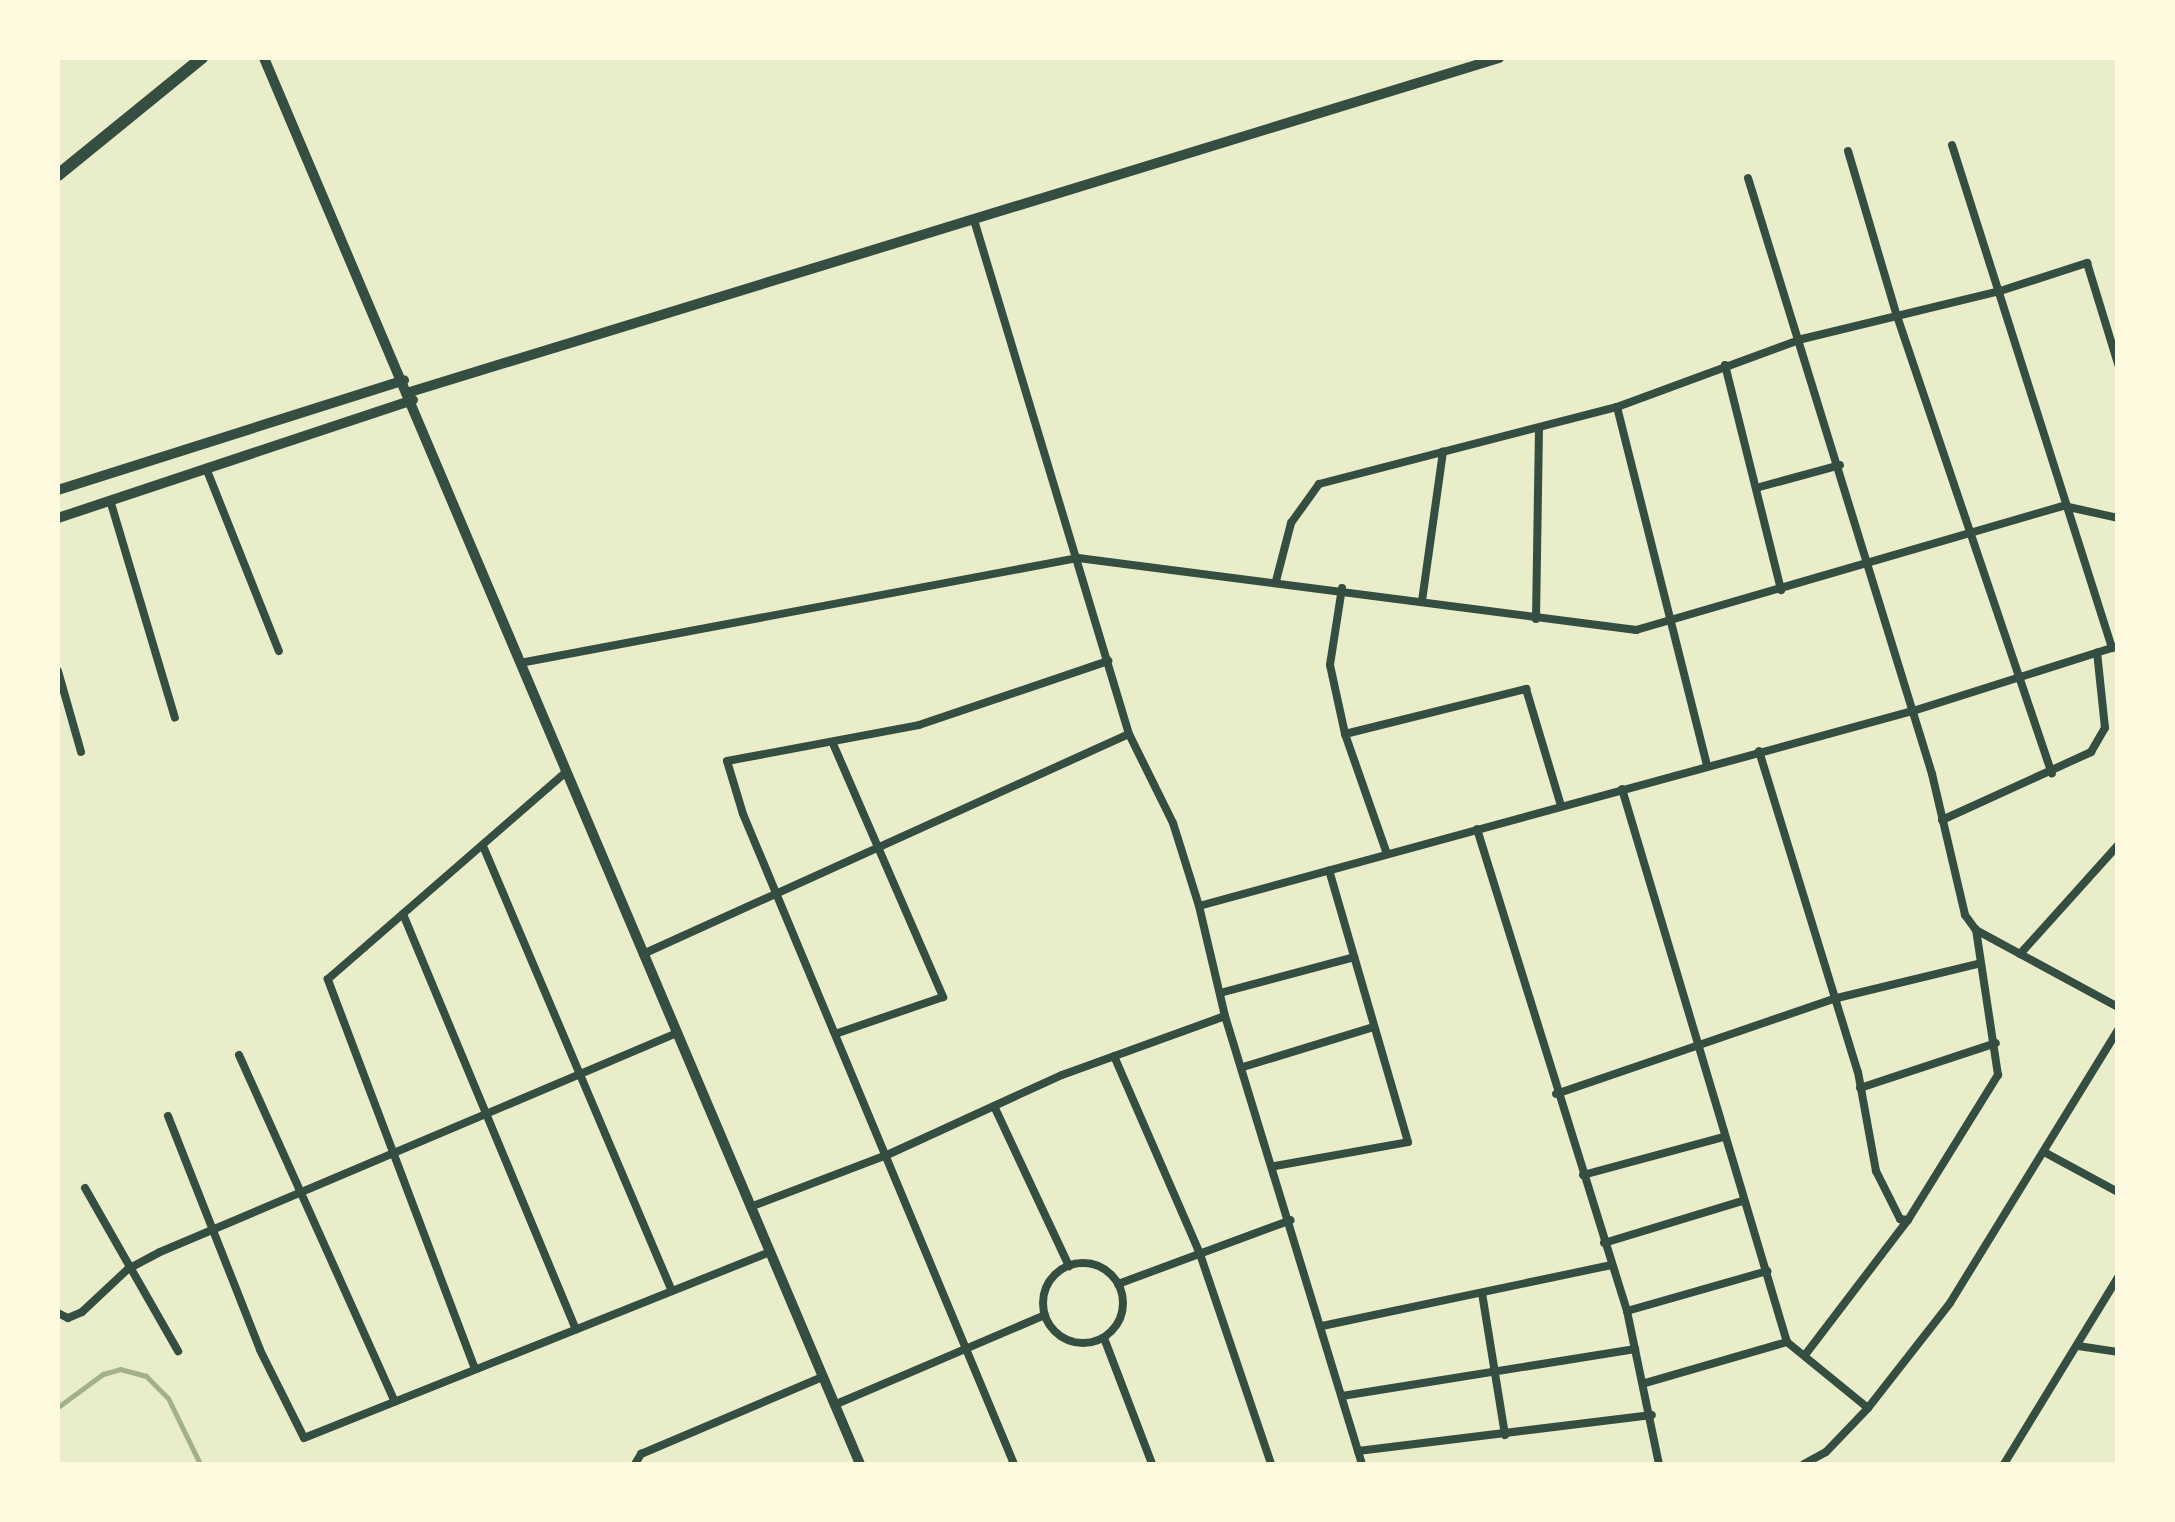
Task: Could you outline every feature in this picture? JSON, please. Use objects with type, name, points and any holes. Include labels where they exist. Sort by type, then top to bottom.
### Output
[{"type":"highway","points":[[58,175],[202,58]]},
{"type":"street","points":[[264,58],[411,396],[860,1464]]},
{"type":"street","points":[[58,518],[411,396],[1498,58]]},
{"type":"street","points":[[1199,906],[1913,710],[2115,647],[2064,506],[1952,145]]},
{"type":"street","points":[[1848,151],[1897,316],[2052,773]]},
{"type":"street","points":[[1748,178],[1802,340],[1913,710],[1965,915],[1976,930],[2118,1008]]},
{"type":"street","points":[[974,220],[1129,734],[1173,823],[1199,906],[1225,1016],[1275,1166],[1362,1464]]},
{"type":"street","points":[[1276,581],[1291,523],[1319,484],[1617,407],[1802,340],[1996,292],[2087,263],[2118,364]]},
{"type":"street","points":[[1725,365],[1781,590]]},
{"type":"street","points":[[58,490],[404,380]]},
{"type":"street","points":[[1617,407],[1708,765]]},
{"type":"street","points":[[1536,619],[1540,429]]},
{"type":"street","points":[[1422,601],[1444,451]]},
{"type":"street","points":[[1756,488],[1840,465]]},
{"type":"street","points":[[206,468],[279,652]]},
{"type":"street","points":[[110,500],[175,718]]},
{"type":"street","points":[[520,662],[1078,558],[1342,588],[1536,619],[1636,630],[1869,567],[2064,506],[2118,518]]},
{"type":"street","points":[[1342,588],[1330,665],[1345,734],[1387,854]]},
{"type":"street","points":[[1942,820],[2091,752],[2104,728],[2097,652]]},
{"type":"street","points":[[1014,1464],[782,896],[743,814],[727,761],[834,746],[919,725],[1108,662]]},
{"type":"street","points":[[58,672],[81,752]]},
{"type":"street","points":[[1345,734],[1526,689],[1560,806]]},
{"type":"street","points":[[643,954],[782,896],[1129,734]]},
{"type":"street","points":[[834,746],[943,997],[838,1034]]},
{"type":"street","points":[[1759,751],[1837,998],[1876,1170],[1900,1219],[1908,1220]]},
{"type":"street","points":[[475,1369],[328,979],[566,772]]},
{"type":"street","points":[[1622,789],[1704,1047],[1742,1201],[1787,1342],[1868,1408]]},
{"type":"street","points":[[1477,829],[1556,1094],[1627,1311],[1660,1464]]},
{"type":"street","points":[[2020,954],[2118,845]]},
{"type":"street","points":[[483,846],[672,1291]]},
{"type":"street","points":[[1275,1166],[1408,1142],[1329,870]]},
{"type":"street","points":[[403,914],[576,1329]]},
{"type":"street","points":[[1805,1354],[1908,1220],[1998,1075],[1996,1043],[1978,964],[1976,930]]},
{"type":"street","points":[[1220,993],[1354,957]]},
{"type":"street","points":[[1556,1094],[1682,1048],[1704,1047],[1837,998],[1978,964]]},
{"type":"street","points":[[750,1207],[887,1155],[1114,1056],[1225,1016]]},
{"type":"street","points":[[1243,1066],[1374,1027]]},
{"type":"street","points":[[1804,1464],[1826,1452],[1868,1408],[1950,1303],[2118,1030]]},
{"type":"street","points":[[58,1313],[68,1318],[82,1312],[135,1265],[210,1230],[677,1032]]},
{"type":"street","points":[[1860,1088],[1996,1043]]},
{"type":"street","points":[[239,1055],[304,1190],[395,1402]]},
{"type":"street","points":[[1114,1056],[1200,1254],[1270,1464]]},
{"type":"street","points":[[994,1106],[1069,1266]]},
{"type":"street","points":[[168,1116],[210,1230],[304,1438],[770,1252]]},
{"type":"street","points":[[1583,1174],[1724,1137]]},
{"type":"street","points":[[2044,1152],[2118,1192]]},
{"type":"street","points":[[85,1188],[135,1265],[178,1351]]},
{"type":"street","points":[[1604,1243],[1742,1201]]},
{"type":"street","points":[[1118,1284],[1291,1220]]},
{"type":"street","points":[[1322,1326],[1612,1265]]},
{"type":"street","points":[[1069,1266],[1102,1268],[1118,1284],[1122,1314],[1104,1338],[1068,1341],[1045,1315],[1046,1291],[1069,1266]]},
{"type":"street","points":[[1627,1311],[1767,1271]]},
{"type":"street","points":[[2004,1464],[2118,1277]]},
{"type":"street","points":[[1482,1292],[1505,1435]]},
{"type":"street","points":[[834,1405],[1045,1315]]},
{"type":"street","points":[[1104,1338],[1152,1464]]},
{"type":"street","points":[[1645,1384],[1787,1342]]},
{"type":"street","points":[[2078,1346],[2118,1352]]},
{"type":"street","points":[[1342,1396],[1494,1368],[1635,1349]]},
{"type":"street","points":[[636,1464],[640,1454],[822,1377]]},
{"type":"street","points":[[1358,1451],[1652,1415]]},
{"type":"waterway","points":[[58,1407],[103,1374],[120,1369],[146,1376],[168,1398],[200,1464]]}]
